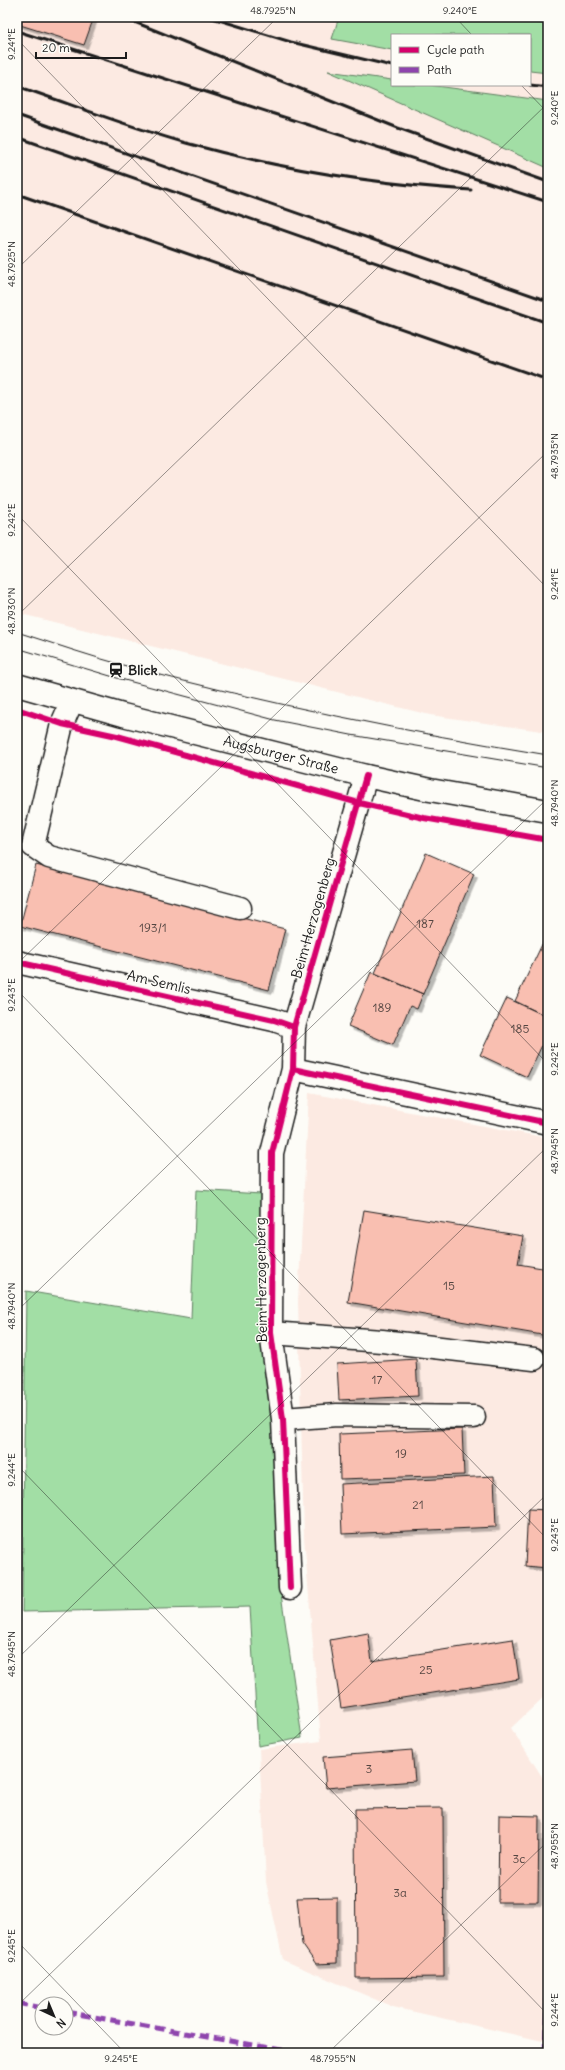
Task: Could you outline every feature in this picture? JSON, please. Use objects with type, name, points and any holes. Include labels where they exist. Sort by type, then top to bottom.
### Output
[{"type":"street","name":"Augsburger Straße","points":[[17,685],[72,701],[366,776],[430,790],[548,811]]},
{"type":"street","points":[[72,701],[62,724],[33,846],[49,857],[240,908]]},
{"type":"street","name":"Beim Herzogenberg","points":[[290,1588],[284,1419],[271,1333],[272,1154],[293,1069],[294,1027],[366,776]]},
{"type":"street","name":"Am Semlis","points":[[17,962],[274,1020],[294,1027]]},
{"type":"street","points":[[293,1069],[548,1123]]},
{"type":"street","points":[[271,1333],[382,1341],[534,1359]]},
{"type":"street","points":[[284,1419],[336,1415],[474,1417]]},
{"type":"shaded area","points":[[17,17],[548,17],[548,732],[430,715],[17,613]]},
{"type":"shaded area","points":[[309,1093],[548,1138],[548,1693],[511,1728],[548,1786],[545,1933],[547,2042],[393,2007],[283,1960],[266,1882],[259,1749],[321,1741],[304,1537],[298,1301]]},
{"type":"green space","points":[[339,17],[510,17],[548,25],[548,73],[531,71],[531,34],[391,34],[391,50],[332,39]]},
{"type":"green space","points":[[328,71],[391,80],[391,86],[436,86],[548,101],[548,168]]},
{"type":"green space","points":[[196,1190],[261,1194],[280,1587],[302,1738],[258,1746],[250,1607],[22,1612],[26,1291],[191,1319]]},
{"type":"building","points":[[17,17],[94,17],[84,45],[17,24]]},
{"type":"building","points":[[426,853],[474,874],[423,994],[375,973]]},
{"type":"building","points":[[36,865],[285,929],[269,990],[20,926]]},
{"type":"building","points":[[548,932],[548,1017],[515,1001]]},
{"type":"building","points":[[371,972],[423,994],[417,1009],[410,1006],[393,1045],[348,1026]]},
{"type":"building","points":[[507,998],[548,1017],[548,1043],[544,1041],[527,1077],[480,1055]]},
{"type":"building","points":[[364,1210],[523,1236],[518,1264],[548,1269],[548,1336],[348,1302]]},
{"type":"building","points":[[416,1359],[418,1396],[339,1400],[337,1364]]},
{"type":"building","points":[[462,1429],[464,1475],[340,1479],[339,1434]]},
{"type":"building","points":[[494,1476],[496,1527],[342,1534],[340,1484]]},
{"type":"building","points":[[528,1509],[548,1510],[548,1568],[525,1566]]},
{"type":"building","points":[[368,1633],[372,1661],[513,1639],[519,1679],[341,1708],[330,1640]]},
{"type":"building","points":[[412,1750],[415,1781],[326,1788],[323,1757]]},
{"type":"building","points":[[443,1808],[444,1977],[356,1978],[355,1809]]},
{"type":"building","points":[[499,1815],[539,1816],[538,1902],[498,1902]]},
{"type":"building","points":[[337,1897],[337,1963],[316,1964],[302,1944],[297,1898]]},
{"type":"tram line","points":[[17,632],[116,663],[234,693],[390,727],[548,755]]},
{"type":"tram line","points":[[17,648],[117,678],[275,720],[351,735],[548,768]]},
{"type":"railway","points":[[122,17],[398,128],[548,182]]},
{"type":"railway","points":[[209,17],[291,42],[391,66]]},
{"type":"railway","points":[[17,31],[548,202]]},
{"type":"railway","points":[[531,85],[548,87]]},
{"type":"railway","points":[[17,86],[165,137],[221,152],[292,168],[327,174],[399,184],[471,190]]},
{"type":"railway","points":[[17,115],[548,301]]},
{"type":"railway","points":[[17,137],[548,323]]},
{"type":"railway","points":[[17,194],[548,380]]},
{"type":"marked path","points":[[545,2053],[548,1977]]},
{"type":"marked path","points":[[17,2003],[34,2006]]},
{"type":"marked path","points":[[74,2013],[298,2053]]},
{"type":"cycle path","points":[[17,709],[62,724],[117,736],[359,803],[424,818],[548,840]]},
{"type":"cycle path","points":[[290,1588],[283,1419],[271,1333],[272,1153],[293,1069],[294,1027],[366,776]]},
{"type":"cycle path","points":[[17,962],[274,1020],[294,1027]]},
{"type":"cycle path","points":[[293,1069],[548,1123]]},
{"type":"place","name":"Blick","points":[[116,670]]}]
